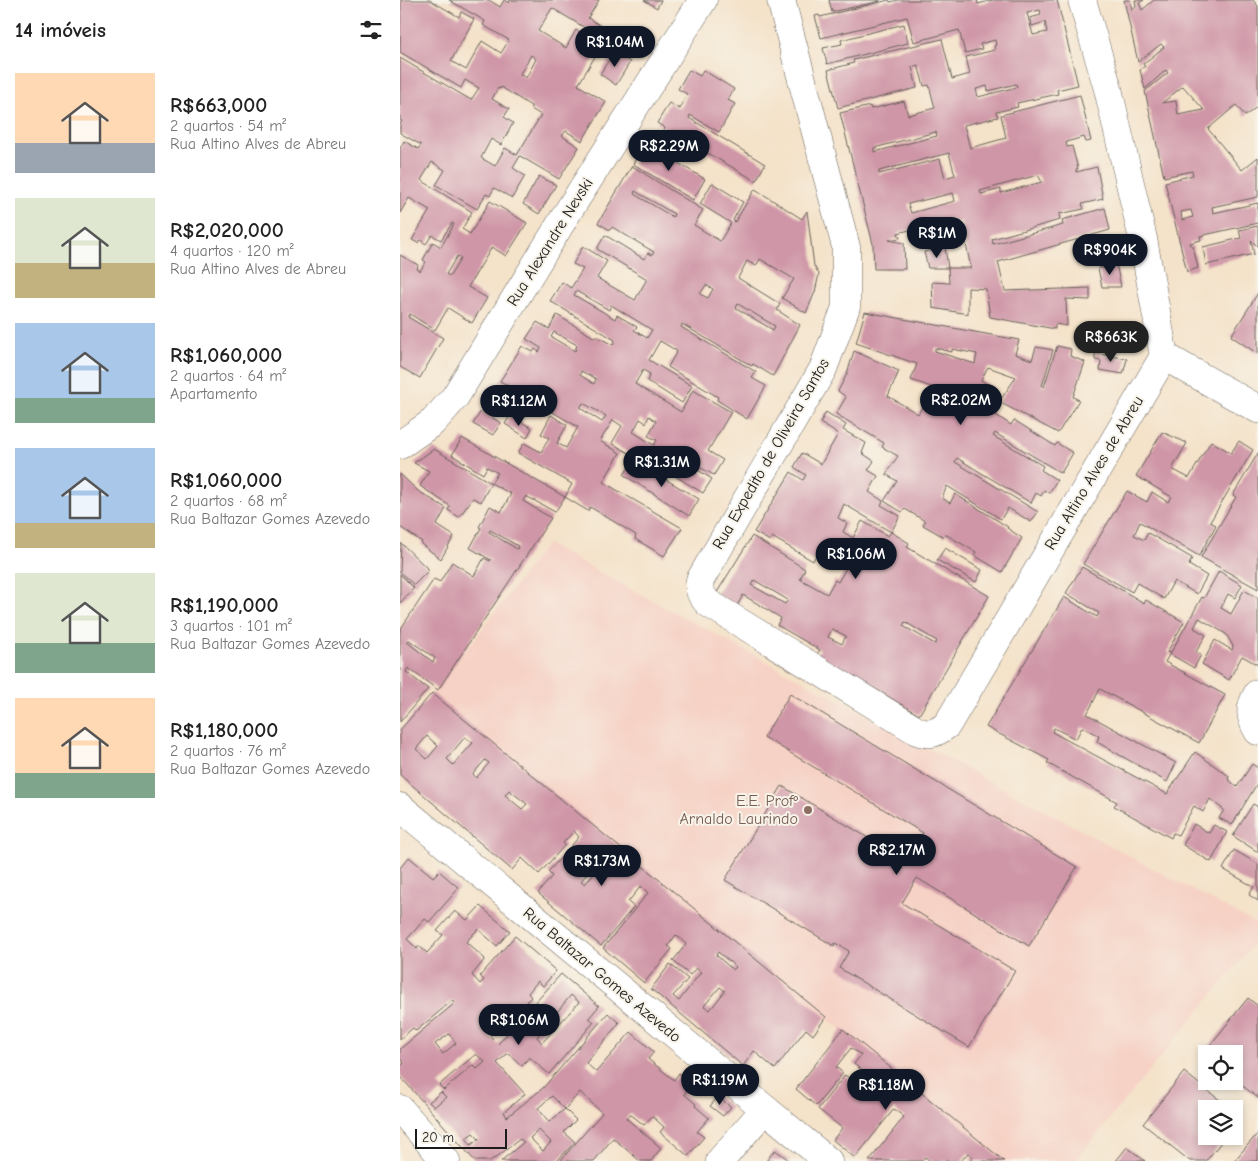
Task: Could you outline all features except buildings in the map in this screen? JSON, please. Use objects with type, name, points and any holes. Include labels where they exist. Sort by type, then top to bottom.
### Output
[{"type":"street","name":"Rua Alexandre Nevski","points":[[400,445],[433,422],[454,397],[569,210],[703,0]]},
{"type":"street","name":"Rua Expedito de Oliveira Santos","points":[[782,0],[846,247],[846,307],[823,369],[700,580],[698,588],[708,603],[917,731],[928,735],[939,732],[947,725]]},
{"type":"street","points":[[1082,0],[1108,90],[1142,239],[1164,356],[1258,409]]},
{"type":"street","name":"Rua Altino Alves de Abreu","points":[[947,725],[1164,356]]},
{"type":"street","points":[[1255,699],[1251,718],[1258,731]]},
{"type":"street","name":"Rua Baltazar Gomes Azevedo","points":[[400,808],[828,1161]]},
{"type":"street","points":[[400,1109],[446,1161]]},
{"type":"street","points":[[720,1161],[765,1109]]},
{"type":"shaded area","name":"E.E. Profº Arnaldo Laurindo","points":[[547,544],[1258,925],[1258,939],[1075,1161],[1001,1161],[432,695]]},
{"type":"place","name":"E.E. Profº Arnaldo Laurindo","points":[[808,810]]}]
